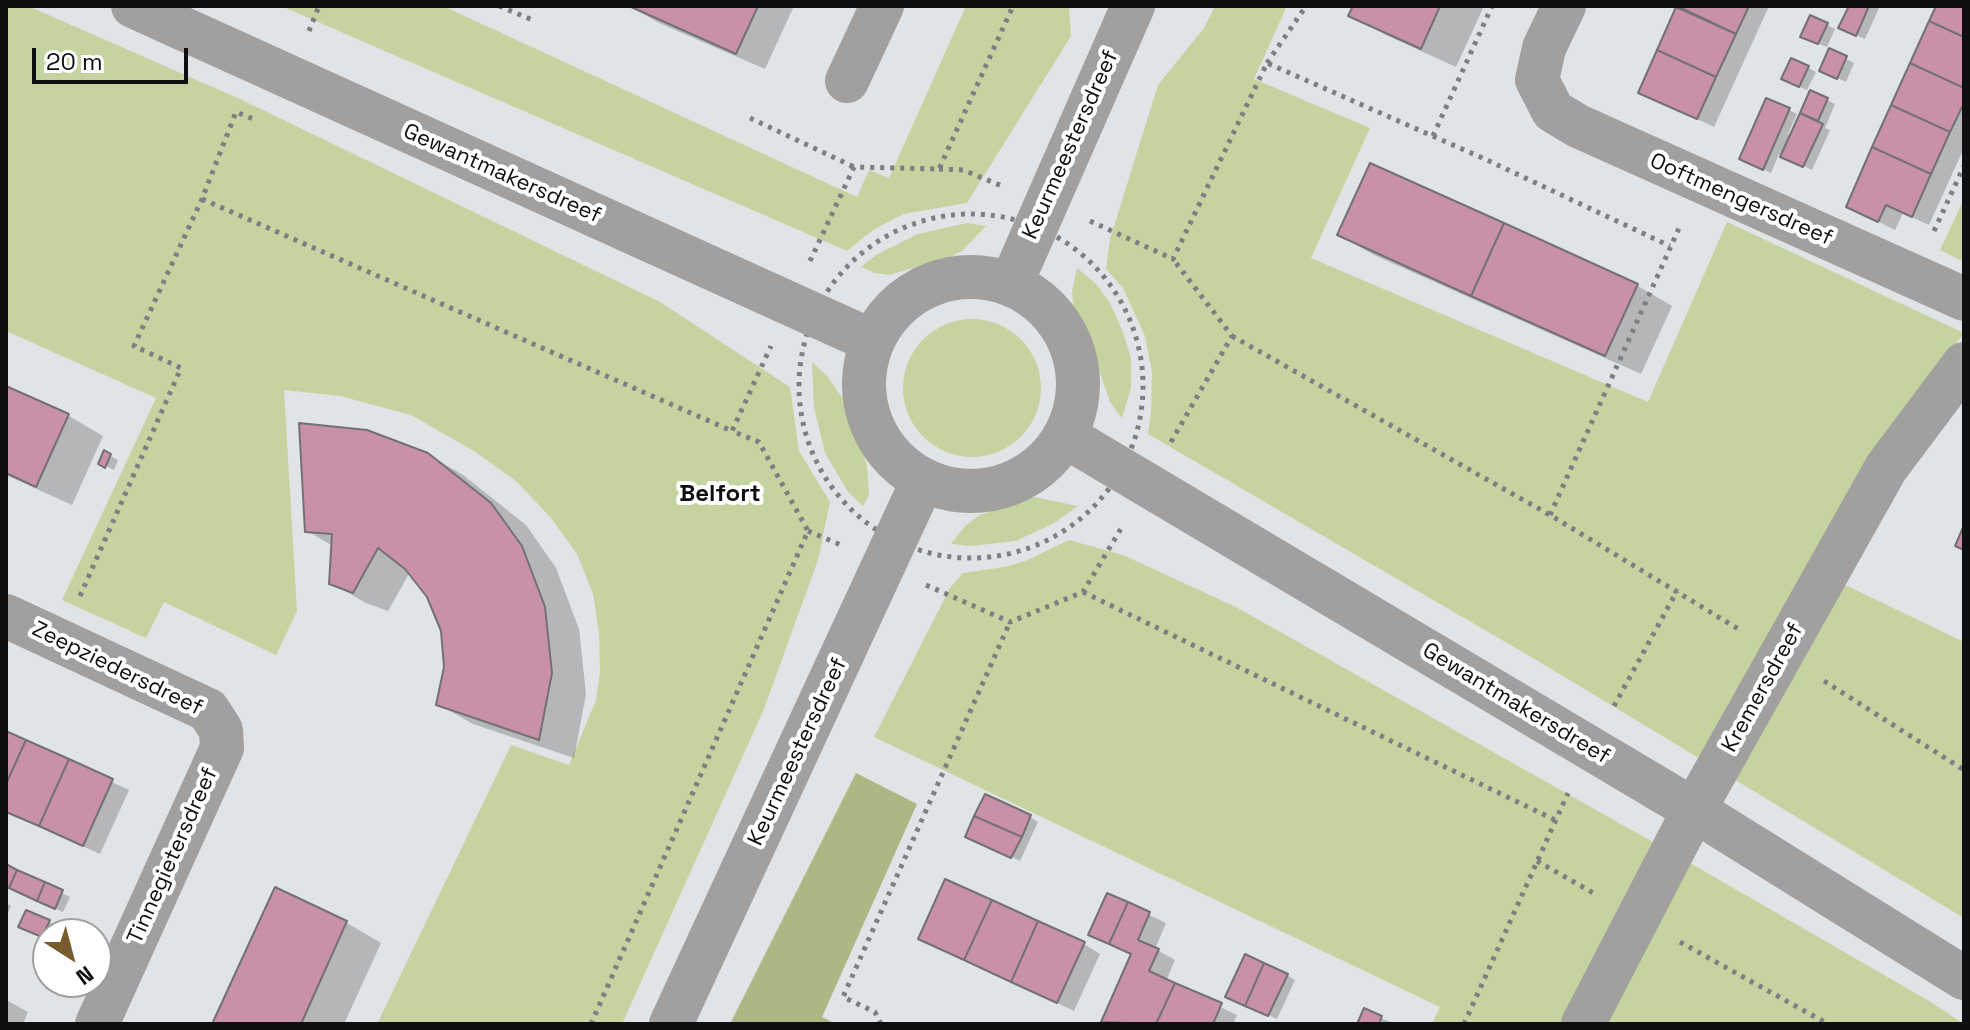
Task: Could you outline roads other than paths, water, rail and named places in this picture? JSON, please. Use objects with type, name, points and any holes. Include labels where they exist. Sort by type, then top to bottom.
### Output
[{"type":"street","name":"Gewantmakersdreef","points":[[133,6],[872,341]]},
{"type":"street","points":[[847,81],[882,6]]},
{"type":"street","name":"Keurmeestersdreef","points":[[1011,284],[1133,6]]},
{"type":"street","name":"Ooftmengersdreef","points":[[1564,6],[1544,48],[1537,80],[1553,111],[1578,126],[1964,299]]},
{"type":"street","points":[[963,277],[991,278],[1011,284],[1032,295],[1047,308],[1069,339],[1075,358],[1078,389],[1073,419],[1065,436],[1043,464],[1016,482],[984,491],[952,490],[923,480],[891,455],[870,420],[863,389],[872,341],[879,327],[898,305],[934,283],[963,277]]},
{"type":"street","name":"Kremersdreef","points":[[1583,1024],[1694,810],[1886,468],[1964,364]]},
{"type":"street","name":"Gewantmakersdreef","points":[[1065,436],[1694,810],[1964,978]]},
{"type":"street","name":"Keurmeestersdreef","points":[[671,1024],[923,480]]},
{"type":"street","name":"Zeepziedersdreef","points":[[6,616],[208,710],[221,730]]},
{"type":"street","name":"Tinnegietersdreef","points":[[97,1024],[222,748],[221,730]]},
{"type":"district","name":"Belfort","points":[[720,494]]}]
